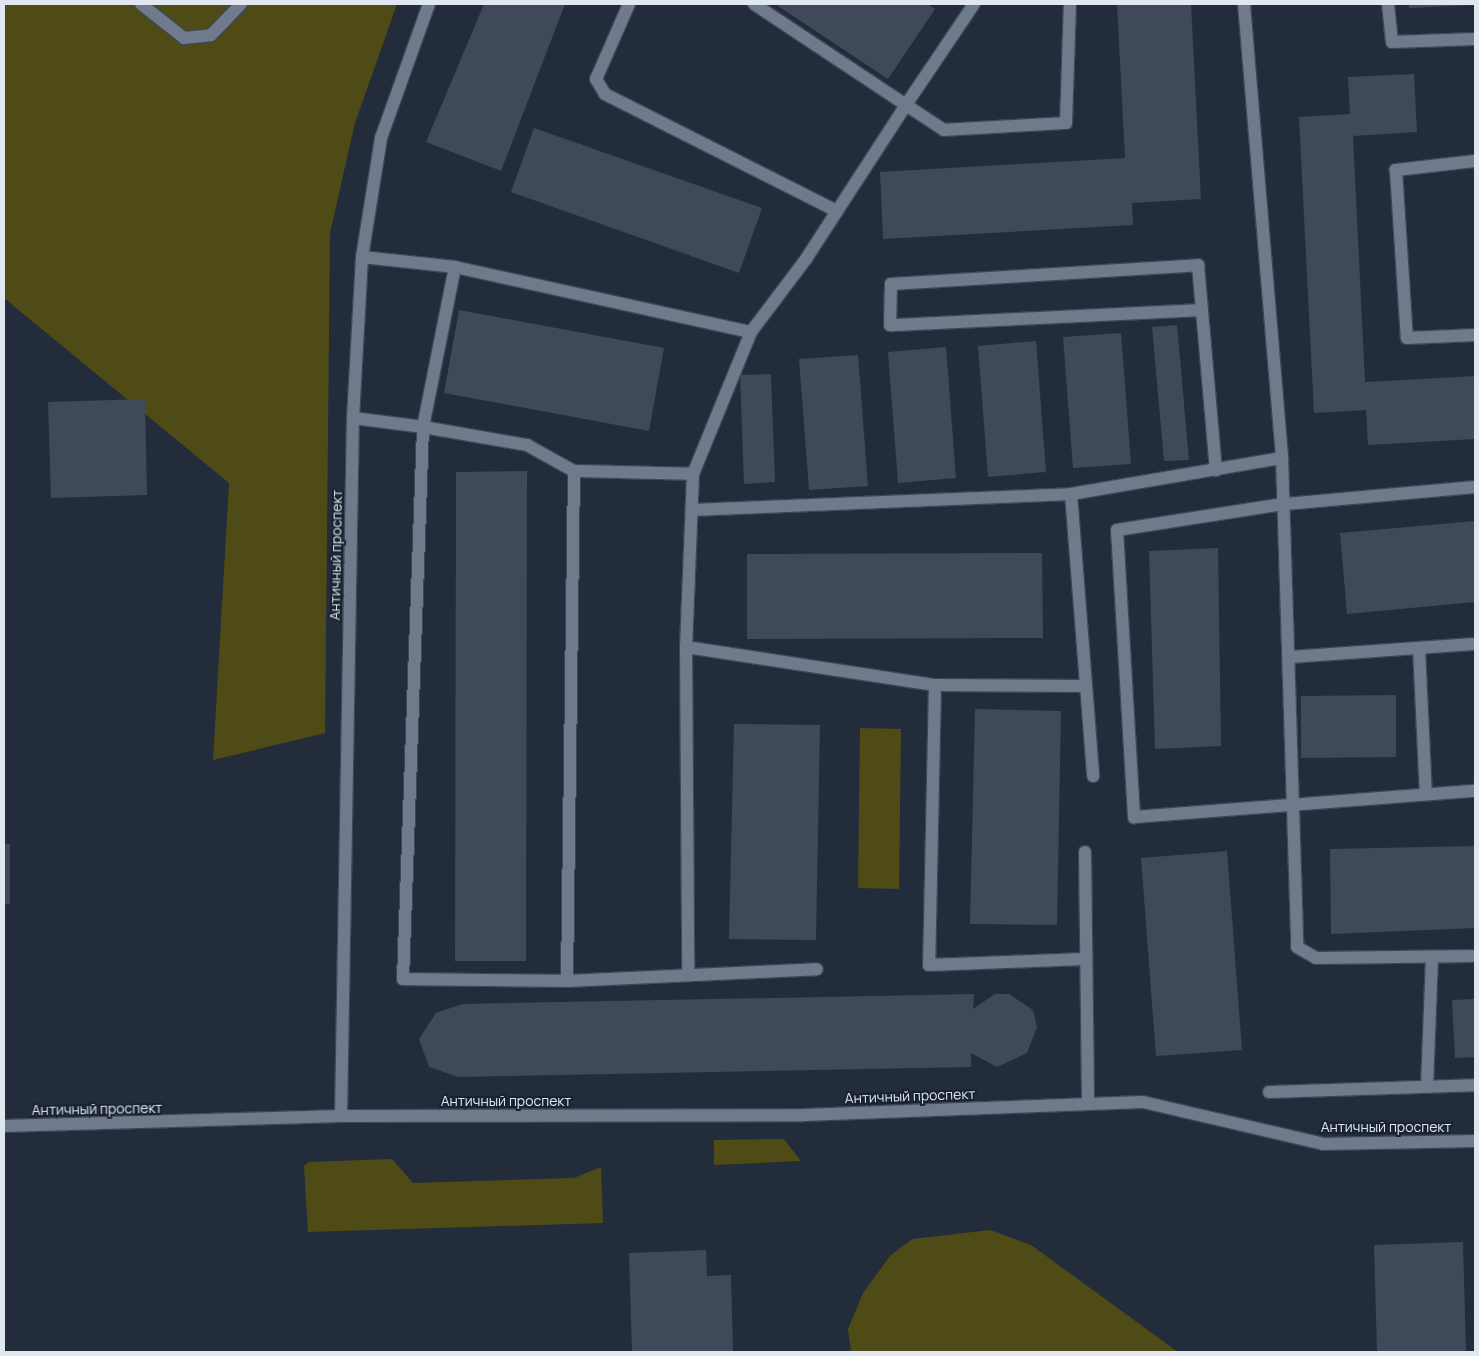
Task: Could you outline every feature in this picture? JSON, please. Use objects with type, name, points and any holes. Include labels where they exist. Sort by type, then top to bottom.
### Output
[{"type":"street","points":[[141,4],[184,38],[212,35],[241,4]]},
{"type":"street","name":"Античный проспект","points":[[342,1116],[353,418],[362,257],[381,138],[429,4]]},
{"type":"street","points":[[628,4],[596,79],[605,94],[837,211]]},
{"type":"street","points":[[754,4],[944,130],[1066,123],[1070,4]]},
{"type":"street","points":[[688,973],[686,647],[693,474],[751,332],[837,211],[974,4]]},
{"type":"street","points":[[1244,4],[1282,458],[1295,801],[1297,947],[1316,958],[1475,956]]},
{"type":"street","points":[[1388,4],[1392,42],[1475,39]]},
{"type":"street","points":[[1475,161],[1396,170],[1407,338],[1475,335]]},
{"type":"street","points":[[362,257],[455,267],[751,332]]},
{"type":"street","points":[[1202,310],[890,325],[891,284],[1198,265],[1202,310],[1216,470]]},
{"type":"street","points":[[455,267],[423,428],[403,979],[567,980],[688,973],[816,969]]},
{"type":"street","points":[[353,418],[527,445],[574,471],[693,474]]},
{"type":"street","points":[[692,510],[1071,494],[1282,458]]},
{"type":"street","points":[[567,980],[574,471]]},
{"type":"street","points":[[1475,488],[1283,504],[1116,530],[1134,816],[1295,801],[1475,791]]},
{"type":"street","points":[[1071,494],[1093,776]]},
{"type":"street","points":[[1290,656],[1475,644]]},
{"type":"street","points":[[686,647],[935,685],[1085,686]]},
{"type":"street","points":[[1420,648],[1426,794]]},
{"type":"street","points":[[935,685],[929,965],[1086,959]]},
{"type":"street","points":[[1085,852],[1088,1104]]},
{"type":"street","points":[[1428,1087],[1432,957]]},
{"type":"street","points":[[1269,1092],[1475,1085]]},
{"type":"street","name":"Античный проспект","points":[[4,1126],[342,1116],[804,1115],[1143,1102],[1323,1144],[1475,1141]]},
{"type":"shaded area","points":[[4,4],[397,4],[355,123],[330,233],[325,733],[213,760],[229,483],[4,298]]},
{"type":"shaded area","points":[[860,728],[901,729],[899,889],[858,888]]},
{"type":"shaded area","points":[[784,1139],[801,1161],[714,1165],[714,1140]]},
{"type":"shaded area","points":[[392,1159],[413,1183],[574,1178],[601,1167],[603,1223],[308,1232],[304,1166],[309,1162]]},
{"type":"shaded area","points":[[990,1230],[1031,1245],[1178,1352],[851,1352],[848,1329],[863,1293],[890,1256],[912,1239]]},
{"type":"building","points":[[484,4],[565,4],[501,171],[426,142]]},
{"type":"building","points":[[775,4],[927,4],[935,9],[888,79]]},
{"type":"building","points":[[1117,4],[1191,4],[1201,199],[1132,203],[1133,225],[883,239],[880,172],[1125,158]]},
{"type":"building","points":[[1409,4],[1474,4],[1474,5],[1409,8]]},
{"type":"building","points":[[1414,74],[1417,132],[1353,136],[1365,382],[1475,376],[1475,439],[1368,445],[1366,410],[1314,413],[1299,117],[1350,114],[1348,77]]},
{"type":"building","points":[[534,128],[762,208],[739,273],[511,192]]},
{"type":"building","points":[[459,310],[664,348],[649,431],[444,393]]},
{"type":"building","points":[[1177,325],[1189,460],[1164,461],[1152,327]]},
{"type":"building","points":[[1121,333],[1131,464],[1073,468],[1063,337]]},
{"type":"building","points":[[1036,341],[1046,472],[988,477],[978,346]]},
{"type":"building","points":[[946,347],[956,478],[898,483],[888,352]]},
{"type":"building","points":[[858,355],[868,486],[809,490],[799,359]]},
{"type":"building","points":[[771,374],[775,482],[744,484],[740,375]]},
{"type":"building","points":[[145,399],[147,495],[51,498],[48,402]]},
{"type":"building","points":[[527,471],[526,961],[455,961],[456,472]]},
{"type":"building","points":[[1475,521],[1475,602],[1347,614],[1340,533]]},
{"type":"building","points":[[1218,548],[1221,746],[1155,749],[1149,551]]},
{"type":"building","points":[[1042,553],[1043,638],[747,639],[747,554]]},
{"type":"building","points":[[1396,695],[1396,757],[1301,758],[1301,696]]},
{"type":"building","points":[[975,709],[1061,711],[1057,925],[970,924]]},
{"type":"building","points":[[734,724],[820,725],[816,940],[729,939]]},
{"type":"building","points":[[4,844],[10,844],[10,904],[4,904]]},
{"type":"building","points":[[1475,846],[1475,928],[1331,934],[1330,849]]},
{"type":"building","points":[[1227,851],[1242,1050],[1156,1056],[1141,858]]},
{"type":"building","points":[[974,994],[973,1009],[995,994],[1009,994],[1033,1010],[1037,1027],[1027,1053],[997,1067],[971,1053],[971,1067],[458,1077],[429,1067],[419,1039],[436,1013],[462,1004]]},
{"type":"building","points":[[1475,999],[1475,1057],[1455,1058],[1452,1000]]},
{"type":"building","points":[[1463,1242],[1466,1352],[1377,1352],[1374,1245]]},
{"type":"building","points":[[706,1250],[707,1276],[731,1275],[733,1352],[632,1352],[629,1253]]}]
